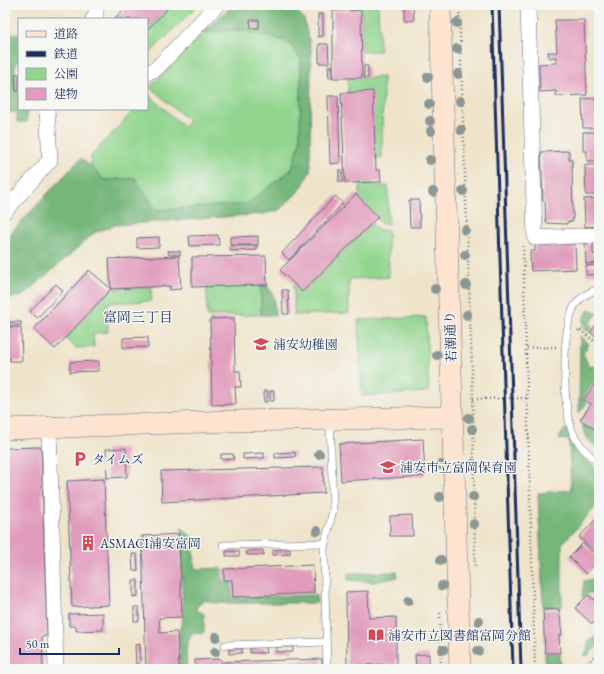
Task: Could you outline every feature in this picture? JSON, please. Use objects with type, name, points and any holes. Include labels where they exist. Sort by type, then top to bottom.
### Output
[{"type":"main road","name":"若潮通り","points":[[440,5],[460,669]]},
{"type":"main road","points":[[5,429],[330,419],[452,417]]},
{"type":"street","points":[[94,18],[96,16],[96,5]]},
{"type":"street","points":[[148,73],[156,70],[217,5]]},
{"type":"street","points":[[528,5],[535,238],[599,235]]},
{"type":"street","points":[[5,211],[50,160],[47,110]]},
{"type":"street","points":[[49,428],[56,669]]},
{"type":"lane","points":[[599,289],[590,292],[580,300],[574,308],[566,331],[565,366],[566,395],[573,434],[582,447],[599,462]]},
{"type":"lane","points":[[328,669],[325,543],[333,510],[330,419]]},
{"type":"lane","points":[[224,546],[325,543]]},
{"type":"lane","points":[[225,645],[327,642]]},
{"type":"path","points":[[459,5],[473,399],[475,574]]},
{"type":"path","points":[[523,244],[535,669]]},
{"type":"path","points":[[473,399],[528,398]]},
{"type":"path","points":[[582,669],[599,651]]},
{"type":"green space","points":[[171,5],[198,5],[148,55],[148,29]]},
{"type":"green space","points":[[353,5],[378,5],[380,51],[362,52],[361,11],[353,10]]},
{"type":"green space","points":[[284,8],[296,10],[304,19],[311,50],[310,171],[301,189],[279,210],[263,214],[115,225],[94,233],[23,296],[5,298],[5,239],[81,158],[105,180],[135,178],[156,210],[247,204],[292,169],[300,142],[301,59],[287,41],[241,30],[203,32],[229,9]]},
{"type":"green space","points":[[241,30],[287,41],[301,59],[300,142],[292,169],[247,205],[156,210],[135,178],[105,180],[90,166],[91,156],[134,110],[148,110],[149,95],[184,127],[189,121],[150,87],[203,32]]},
{"type":"green space","points":[[5,34],[18,34],[18,62],[15,68],[16,91],[18,91],[18,110],[27,110],[27,122],[17,122],[17,112],[5,112]]},
{"type":"green space","points":[[383,77],[382,158],[375,158],[348,93],[348,78]]},
{"type":"green space","points":[[361,182],[371,182],[372,186],[388,186],[388,224],[382,224],[359,197]]},
{"type":"green space","points":[[371,224],[378,230],[388,230],[389,277],[349,279],[349,313],[294,315],[294,284],[302,292]]},
{"type":"green space","points":[[261,285],[261,315],[207,316],[207,286]]},
{"type":"green space","points":[[261,285],[267,285],[274,297],[275,315],[261,315]]},
{"type":"green space","points":[[152,287],[151,301],[107,303],[108,332],[93,333],[94,347],[76,348],[65,338],[111,289]]},
{"type":"green space","points":[[589,309],[598,313],[589,324],[593,327],[588,332],[583,327],[583,320]]},
{"type":"green space","points":[[426,317],[429,392],[362,396],[358,320]]},
{"type":"green space","points":[[580,336],[589,344],[583,353],[589,367],[593,366],[599,370],[599,373],[583,399],[587,403],[579,413]]},
{"type":"green space","points":[[582,423],[599,433],[599,449],[588,438]]},
{"type":"green space","points":[[566,428],[578,452],[599,471],[599,503],[562,544],[562,607],[543,607],[538,493],[571,490],[569,440],[559,439]]},
{"type":"green space","points":[[182,527],[195,540],[193,545],[195,569],[222,568],[222,581],[231,582],[232,598],[316,595],[317,603],[214,603],[204,600],[196,608],[204,614],[204,632],[201,634],[194,632],[191,636],[186,649],[187,669],[180,669],[179,633],[183,617]]},
{"type":"green space","points":[[397,572],[398,577],[374,582],[348,580],[348,573]]},
{"type":"green space","points":[[599,573],[599,592],[595,596],[589,592],[583,598],[584,581],[593,579]]},
{"type":"green space","points":[[599,635],[599,645],[587,656],[584,655],[587,652],[588,642]]},
{"type":"green space","points":[[545,653],[560,653],[561,669],[545,669]]},
{"type":"building","points":[[128,5],[171,5],[148,29],[148,18],[115,18]]},
{"type":"building","points":[[404,5],[413,5],[414,20],[404,20]]},
{"type":"building","points":[[361,10],[362,78],[333,78],[333,11]]},
{"type":"building","points":[[318,14],[323,14],[323,36],[318,37]]},
{"type":"building","points":[[250,20],[259,20],[259,28],[251,28]]},
{"type":"building","points":[[555,20],[584,20],[587,95],[556,96],[556,91],[540,92],[539,64],[556,63],[556,57],[549,58],[548,52],[557,52]]},
{"type":"building","points":[[319,44],[328,44],[329,63],[319,63]]},
{"type":"building","points":[[328,66],[332,66],[332,77],[329,78]]},
{"type":"building","points":[[364,66],[368,66],[368,78],[364,78]]},
{"type":"building","points":[[15,74],[18,74],[18,91],[16,91]]},
{"type":"building","points":[[373,91],[376,170],[380,170],[381,182],[345,183],[341,93]]},
{"type":"building","points":[[328,96],[338,96],[340,163],[330,164]]},
{"type":"building","points":[[599,98],[599,128],[583,128],[582,99]]},
{"type":"building","points":[[583,132],[599,132],[599,161],[587,161],[587,151],[583,151]]},
{"type":"building","points":[[569,151],[569,160],[572,160],[573,221],[567,222],[567,224],[546,223],[545,201],[543,201],[541,152]]},
{"type":"building","points":[[585,165],[599,165],[599,195],[586,195]]},
{"type":"building","points":[[339,170],[342,170],[343,182],[339,182]]},
{"type":"building","points":[[356,194],[378,217],[302,292],[280,270]]},
{"type":"building","points":[[335,196],[343,203],[289,260],[282,253]]},
{"type":"building","points":[[599,198],[599,226],[585,227],[584,199]]},
{"type":"building","points":[[409,200],[419,200],[420,227],[410,227]]},
{"type":"building","points":[[218,235],[219,245],[190,246],[189,236]]},
{"type":"building","points":[[258,236],[258,245],[230,245],[230,237]]},
{"type":"building","points":[[159,237],[159,247],[137,248],[137,238]]},
{"type":"building","points":[[593,243],[593,254],[598,254],[598,263],[586,264],[585,244]]},
{"type":"building","points":[[575,244],[576,269],[531,271],[530,251],[535,251],[535,245]]},
{"type":"building","points":[[230,246],[257,246],[257,250],[230,251]]},
{"type":"building","points":[[168,251],[180,251],[180,255],[169,255]]},
{"type":"building","points":[[179,256],[181,289],[170,290],[170,286],[111,289],[109,259]]},
{"type":"building","points":[[266,256],[267,285],[192,287],[192,257]]},
{"type":"building","points":[[599,265],[599,274],[586,275],[586,266]]},
{"type":"building","points":[[89,270],[111,289],[55,349],[34,329]]},
{"type":"building","points":[[56,284],[63,291],[37,318],[30,311]]},
{"type":"building","points":[[282,290],[288,290],[289,314],[283,314]]},
{"type":"building","points":[[234,318],[235,371],[240,371],[241,387],[235,387],[236,404],[212,405],[210,319]]},
{"type":"building","points":[[10,322],[21,322],[21,325],[10,326]]},
{"type":"building","points":[[599,322],[599,340],[590,332]]},
{"type":"building","points":[[21,327],[22,361],[10,361],[10,358],[5,359],[5,328]]},
{"type":"building","points":[[148,337],[148,347],[123,348],[123,338]]},
{"type":"building","points":[[99,361],[99,371],[70,372],[70,362]]},
{"type":"building","points":[[599,377],[599,432],[580,420],[591,404],[584,400]]},
{"type":"building","points":[[264,391],[268,391],[267,402],[264,402]]},
{"type":"building","points":[[270,391],[274,391],[274,401],[270,401]]},
{"type":"building","points":[[423,439],[425,476],[341,481],[339,444]]},
{"type":"building","points":[[41,447],[47,636],[42,636],[43,669],[5,669],[5,448]]},
{"type":"building","points":[[126,448],[127,477],[107,478],[106,449]]},
{"type":"building","points":[[295,452],[295,457],[275,458],[275,453]]},
{"type":"building","points":[[264,453],[264,458],[243,459],[243,454]]},
{"type":"building","points":[[221,454],[233,454],[234,459],[221,459]]},
{"type":"building","points":[[323,467],[324,493],[162,502],[161,471]]},
{"type":"building","name":"ASMACI浦安富岡","points":[[104,479],[109,605],[72,607],[67,481]]},
{"type":"building","points":[[412,515],[413,536],[390,536],[390,516]]},
{"type":"building","points":[[599,516],[599,550],[596,553],[579,537]]},
{"type":"building","points":[[179,534],[182,617],[159,618],[160,633],[177,632],[179,669],[146,669],[142,536]]},
{"type":"building","points":[[583,543],[599,559],[586,574],[569,557]]},
{"type":"building","points":[[290,549],[290,554],[273,555],[273,550]]},
{"type":"building","points":[[263,550],[264,555],[247,555],[247,551]]},
{"type":"building","points":[[226,551],[239,551],[239,556],[226,556]]},
{"type":"building","points":[[132,554],[137,554],[138,571],[133,571]]},
{"type":"building","points":[[313,565],[314,593],[233,597],[232,580],[224,580],[224,569]]},
{"type":"building","points":[[133,580],[138,580],[138,596],[133,597]]},
{"type":"building","name":"浦安市立図書館富岡分館","points":[[368,591],[369,618],[396,617],[396,664],[347,665],[346,592]]},
{"type":"building","points":[[599,594],[599,617],[592,624],[575,608],[588,595],[594,600]]},
{"type":"building","points":[[134,607],[139,607],[139,621],[134,621]]},
{"type":"building","points":[[559,609],[562,635],[559,635],[560,653],[545,653],[543,610]]},
{"type":"building","points":[[103,613],[103,630],[76,631],[76,626],[69,626],[69,614]]},
{"type":"building","points":[[140,644],[140,663],[136,664],[135,645]]},
{"type":"building","points":[[266,647],[267,653],[250,653],[250,648]]},
{"type":"building","points":[[276,647],[293,647],[293,652],[276,652]]},
{"type":"building","points":[[242,648],[242,653],[229,654],[229,649]]},
{"type":"building","points":[[429,654],[429,667],[416,667],[415,655]]},
{"type":"building","points":[[221,659],[222,669],[195,669],[195,660]]},
{"type":"building","points":[[322,659],[322,669],[224,669],[224,662]]},
{"type":"building","points":[[594,665],[598,669],[590,669]]},
{"type":"railway","points":[[492,5],[513,669]]},
{"type":"railway","points":[[499,5],[521,669]]},
{"type":"place","name":"浦安幼稚園","points":[[261,344]]},
{"type":"place","name":"タイムズ","points":[[80,459]]},
{"type":"place","name":"浦安市立富岡保育園","points":[[388,467]]},
{"type":"place","name":"ASMACI浦安富岡","points":[[88,543]]},
{"type":"place","name":"浦安市立図書館富岡分館","points":[[376,635]]},
{"type":"district","name":"富岡三丁目","points":[[138,317]]}]
